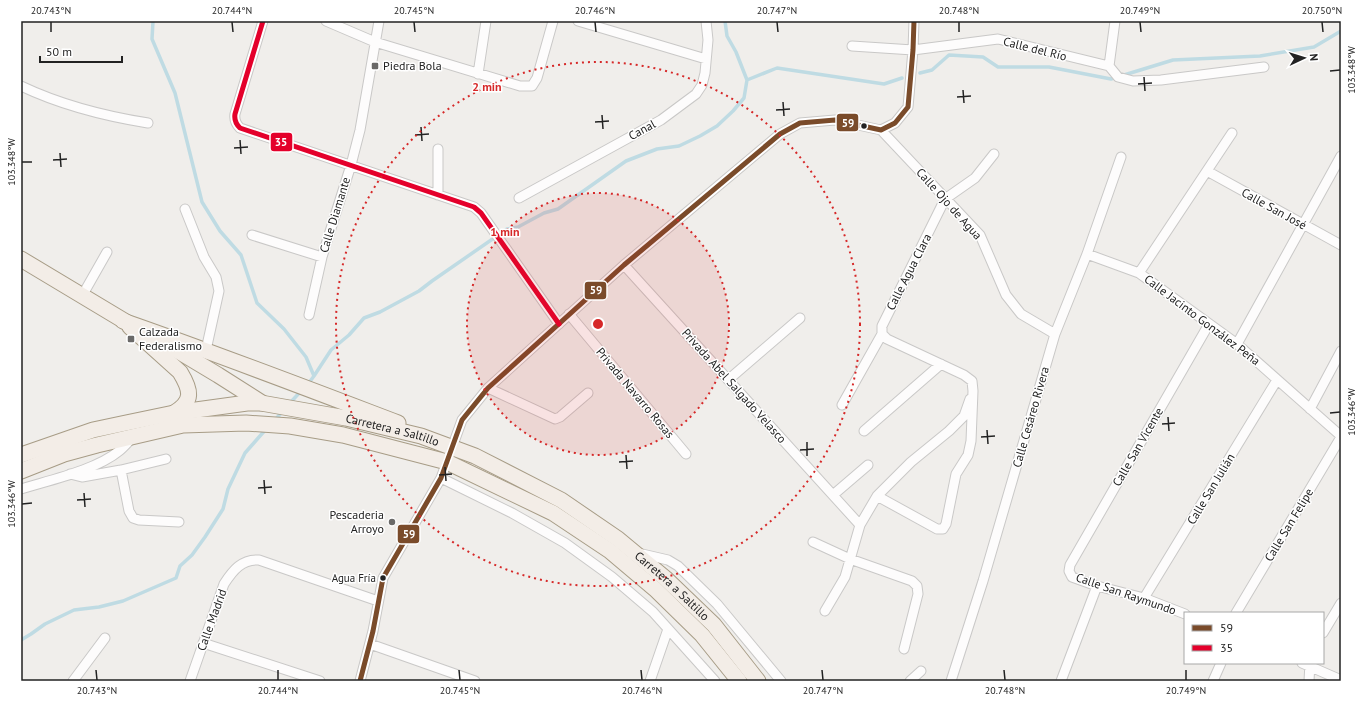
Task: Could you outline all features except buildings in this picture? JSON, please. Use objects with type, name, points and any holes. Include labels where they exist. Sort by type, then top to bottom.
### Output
[{"type":"main road","points":[[21,259],[123,321],[175,349],[268,406],[290,426]]},
{"type":"main road","points":[[123,321],[206,350],[288,382],[348,412]]},
{"type":"main road","points":[[123,321],[180,372],[186,381],[189,393],[187,402],[184,407],[174,413]]},
{"type":"main road","name":"Carretera a Saltillo","points":[[21,455],[93,430],[174,413],[247,403],[348,412],[421,436],[475,456],[561,500],[618,539],[665,578],[714,625],[758,681]]},
{"type":"main road","name":"Carretera a Saltillo","points":[[21,471],[64,454],[183,425],[246,423],[290,426],[343,435],[447,462],[553,513],[610,551],[655,589],[702,635],[739,681]]},
{"type":"street","points":[[263,21],[234,114],[235,122],[240,128],[474,207],[485,218],[559,324]]},
{"type":"street","points":[[326,21],[375,42],[520,86],[532,86],[537,78],[553,21]]},
{"type":"street","name":"Calle Diamante","points":[[309,315],[322,257],[351,165],[360,130],[379,21]]},
{"type":"street","points":[[478,74],[486,21]]},
{"type":"street","points":[[578,21],[706,59]]},
{"type":"street","name":"Canal","points":[[519,198],[661,120],[696,94],[702,85],[705,73],[708,40],[706,21]]},
{"type":"street","points":[[360,681],[370,644],[385,572],[441,478],[462,420],[488,388],[624,265],[780,134],[800,123],[835,120],[881,130],[895,123],[908,106],[914,21]]},
{"type":"street","points":[[1115,21],[1109,66],[1118,77],[1133,81],[1161,80],[1264,67]]},
{"type":"street","name":"Calle del Río","points":[[852,46],[913,50],[998,39],[1109,66]]},
{"type":"street","points":[[21,86],[52,99],[116,118],[148,123]]},
{"type":"street","name":"Calle Ojo de Agua","points":[[881,130],[980,236],[1006,296],[1022,314],[1055,334]]},
{"type":"street","points":[[1139,273],[1232,133]]},
{"type":"street","points":[[438,149],[438,195]]},
{"type":"street","name":"Calle Agua Clara","points":[[842,405],[882,334],[882,326],[945,200],[975,178],[994,154]]},
{"type":"street","points":[[1237,344],[1341,156]]},
{"type":"street","name":"Calle Cesáreo Rivera","points":[[951,681],[984,581],[1055,334],[1087,254],[1122,157]]},
{"type":"street","name":"Calle San José","points":[[1207,171],[1341,245]]},
{"type":"street","points":[[185,209],[204,257],[216,277],[219,291],[206,350]]},
{"type":"street","points":[[252,235],[322,257]]},
{"type":"street","points":[[82,296],[107,252]]},
{"type":"street","name":"Calle Jacinto González Peña","points":[[1087,254],[1139,273],[1237,344],[1341,437]]},
{"type":"street","name":"Privada Abel Salgado Velasco","points":[[624,265],[860,525]]},
{"type":"street","name":"Privada Navarro Rosas","points":[[569,314],[686,454]]},
{"type":"street","points":[[728,380],[800,318]]},
{"type":"street","name":"Calle San Vicente","points":[[1069,571],[1070,565],[1209,324]]},
{"type":"street","points":[[877,496],[937,529],[943,529],[946,524],[956,474],[968,455],[971,441],[973,391],[972,381],[964,375],[887,339],[882,334]]},
{"type":"street","points":[[1310,409],[1341,351]]},
{"type":"street","points":[[864,431],[940,364]]},
{"type":"street","name":"Calle San Julián","points":[[1144,598],[1277,380]]},
{"type":"street","points":[[488,388],[555,419],[560,417],[588,393]]},
{"type":"street","points":[[825,611],[845,577],[860,525],[877,496],[911,462],[949,431],[964,416],[973,391]]},
{"type":"street","points":[[21,489],[70,474],[104,461],[120,451],[132,437]]},
{"type":"street","name":"Calle San Felipe","points":[[1237,612],[1341,437]]},
{"type":"street","points":[[70,474],[82,477],[121,470],[166,459]]},
{"type":"street","points":[[833,495],[868,465]]},
{"type":"street","points":[[121,470],[129,511],[133,518],[139,520],[179,522]]},
{"type":"street","points":[[441,478],[512,513],[565,543],[612,577],[653,612],[715,681]]},
{"type":"street","points":[[813,542],[850,559],[912,581],[917,586],[918,594],[904,649]]},
{"type":"street","points":[[634,552],[668,560],[678,566],[717,604],[780,681]]},
{"type":"street","name":"Calle Madrid","points":[[190,681],[224,584],[230,574],[242,564],[253,560],[259,560],[378,601]]},
{"type":"street","name":"Calle San Raymundo","points":[[1069,571],[1072,577],[1097,586],[1144,598],[1184,614]]},
{"type":"street","points":[[1061,681],[1097,586]]},
{"type":"street","points":[[1324,631],[1341,603]]},
{"type":"street","points":[[650,681],[668,629]]},
{"type":"street","points":[[73,681],[105,638]]},
{"type":"street","points":[[203,643],[320,681]]},
{"type":"street","points":[[370,644],[459,678],[475,681]]},
{"type":"street","points":[[1213,681],[1221,664]]},
{"type":"street","points":[[1307,664],[1341,680]]},
{"type":"street","points":[[1307,664],[1309,681]]},
{"type":"street","points":[[910,681],[920,670]]},
{"type":"waterway","points":[[153,21],[152,39],[175,93],[202,202],[220,231],[241,255],[257,303],[284,329],[306,357],[314,376]]},
{"type":"waterway","points":[[308,384],[331,350],[349,335],[364,318],[380,312],[419,291],[507,229],[518,227],[544,213],[558,209],[626,161],[657,149],[679,146],[717,126],[744,98],[747,80],[736,52],[727,36],[725,21]]},
{"type":"waterway","points":[[920,73],[932,70],[949,55],[983,57],[998,67],[1049,67],[1111,79],[1173,60],[1260,56],[1314,47],[1341,31]]},
{"type":"waterway","points":[[747,80],[777,68],[884,84],[902,78]]},
{"type":"waterway","points":[[289,404],[302,390]]},
{"type":"waterway","points":[[274,421],[283,411]]},
{"type":"waterway","points":[[21,640],[45,624],[74,610],[99,607],[123,601],[176,578],[180,566],[192,555],[223,509],[228,489],[245,453],[267,428]]},
{"type":"transit line","name":"35","points":[[263,21],[235,114],[237,125],[240,128],[474,207],[481,213],[559,324]]},
{"type":"transit line","name":"59","points":[[360,681],[373,631],[383,578],[441,478],[462,420],[488,388],[624,265],[780,134],[800,123],[835,120],[881,130],[895,123],[908,107],[914,21]]},
{"type":"place","name":"Piedra Bola","points":[[375,66]]},
{"type":"place","name":"Calzada Federalismo","points":[[131,339]]},
{"type":"place","name":"Pescaderia Arroyo","points":[[392,522]]},
{"type":"place","name":"Agua Fría","points":[[383,578]]}]
